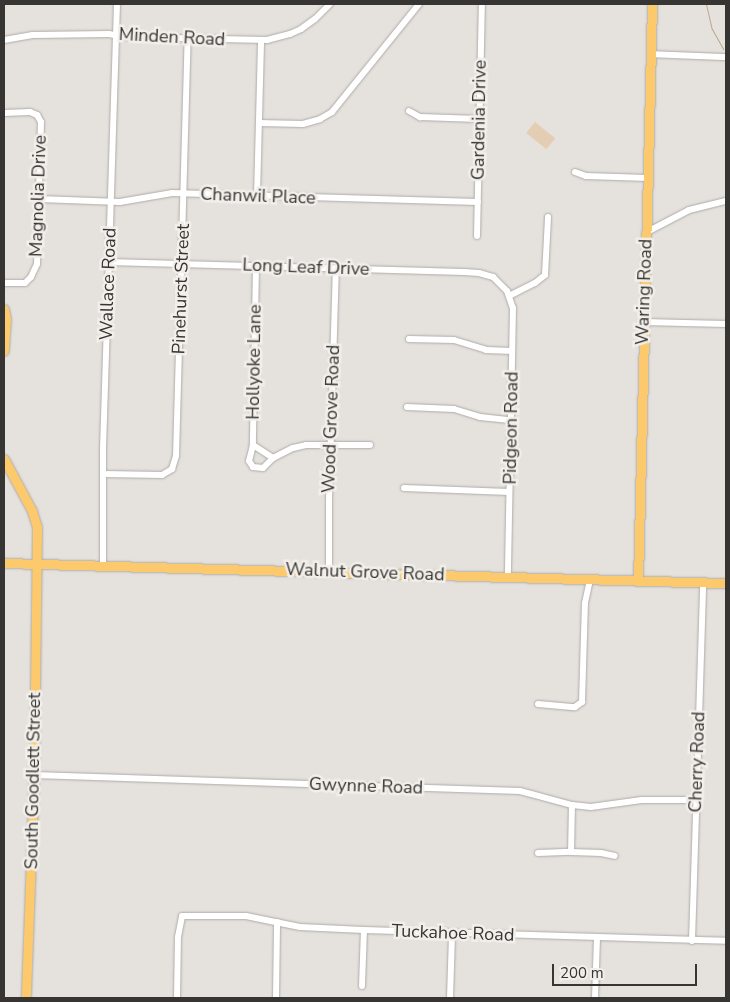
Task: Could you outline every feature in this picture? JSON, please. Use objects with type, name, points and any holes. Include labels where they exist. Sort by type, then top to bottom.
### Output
[{"type":"main road","name":"Waring Road","points":[[638,581],[652,4]]},
{"type":"main road","points":[[4,309],[6,319],[4,351]]},
{"type":"main road","name":"South Goodlett Street","points":[[4,460],[32,511],[37,527],[34,775],[26,998]]},
{"type":"main road","name":"Walnut Grove Road","points":[[4,563],[103,564],[726,583]]},
{"type":"street","name":"Wallace Road","points":[[103,564],[103,449],[117,4]]},
{"type":"street","name":"Minden Road","points":[[4,40],[33,35],[116,35],[188,39],[261,40],[282,37],[301,29],[330,4]]},
{"type":"street","points":[[259,123],[303,124],[320,119],[332,112],[419,4]]},
{"type":"street","name":"Gardenia Drive","points":[[477,236],[482,4]]},
{"type":"street","name":"Pinehurst Street","points":[[104,474],[162,475],[172,469],[176,456],[188,39]]},
{"type":"street","points":[[257,196],[261,40]]},
{"type":"street","points":[[651,54],[726,57]]},
{"type":"street","points":[[409,111],[420,117],[479,118]]},
{"type":"street","name":"Magnolia Drive","points":[[4,113],[40,113],[41,122],[35,271],[25,284],[4,283]]},
{"type":"street","points":[[574,172],[586,176],[648,178]]},
{"type":"street","name":"Chanwil Place","points":[[38,199],[110,202],[126,201],[158,194],[184,194],[478,202]]},
{"type":"street","points":[[647,232],[689,210],[726,201]]},
{"type":"street","points":[[510,296],[535,283],[545,274],[548,218]]},
{"type":"street","name":"Long Leaf Drive","points":[[109,262],[473,272],[489,275],[500,283],[510,296]]},
{"type":"street","name":"Hollyoke Lane","points":[[256,265],[253,445],[264,454],[273,458]]},
{"type":"street","name":"Wood Grove Road","points":[[329,571],[336,268]]},
{"type":"street","name":"Pidgeon Road","points":[[508,576],[512,351],[512,308],[510,296]]},
{"type":"street","points":[[644,322],[726,324]]},
{"type":"street","points":[[409,339],[454,340],[486,350],[512,351]]},
{"type":"street","points":[[407,407],[454,409],[480,418],[510,420]]},
{"type":"street","points":[[253,445],[249,461],[255,469],[262,468],[273,458],[300,446],[331,444],[370,446]]},
{"type":"street","points":[[404,488],[509,492]]},
{"type":"street","points":[[538,704],[575,707],[582,702],[585,603],[590,579]]},
{"type":"street","name":"Cherry Road","points":[[692,941],[703,582]]},
{"type":"street","name":"Gwynne Road","points":[[34,775],[520,791],[572,805],[590,807],[642,800],[696,800]]},
{"type":"street","points":[[571,852],[572,805]]},
{"type":"street","points":[[538,853],[601,853],[615,856]]},
{"type":"street","name":"Tuckahoe Road","points":[[177,998],[178,937],[182,916],[246,916],[300,927],[364,930],[726,941]]},
{"type":"street","points":[[276,998],[277,922]]},
{"type":"street","points":[[362,986],[364,930]]},
{"type":"street","points":[[450,998],[452,933]]},
{"type":"street","points":[[595,998],[597,938]]},
{"type":"shaded area","points":[[535,122],[555,138],[546,149],[526,133]]},
{"type":"waterway","points":[[706,4],[712,29],[723,49]]}]
